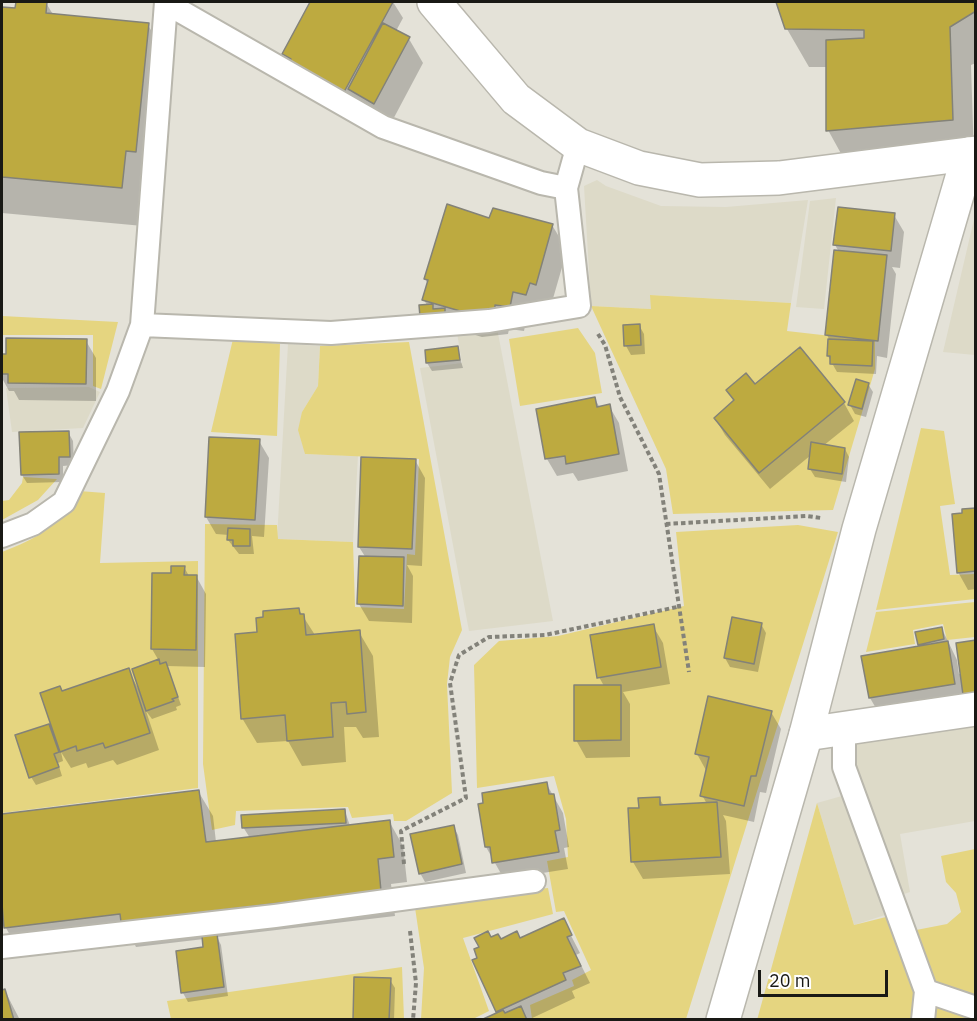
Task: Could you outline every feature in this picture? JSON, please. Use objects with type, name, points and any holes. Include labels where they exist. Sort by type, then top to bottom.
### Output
[{"type":"street","points":[[434,2],[516,99],[578,145],[639,168],[700,180],[779,178],[973,147],[859,529],[806,734],[723,1020]]},
{"type":"street","points":[[806,734],[975,709]]},
{"type":"lane","points":[[2,536],[33,524],[64,502],[118,391],[142,325],[166,2],[383,127],[541,183],[566,188]]},
{"type":"lane","points":[[142,325],[331,333],[489,321],[579,306],[566,188],[578,145]]},
{"type":"lane","points":[[844,728],[844,767],[926,991],[923,1020]]},
{"type":"lane","points":[[2,947],[534,881]]},
{"type":"lane","points":[[926,991],[975,1008]]},
{"type":"path","points":[[579,306],[605,345],[620,397],[659,474],[688,672]]},
{"type":"path","points":[[666,524],[807,516],[828,519]]},
{"type":"path","points":[[413,1020],[416,983],[401,831],[466,798],[450,683],[459,655],[489,637],[545,635],[677,607]]},
{"type":"shaded area","points":[[597,180],[606,186],[661,206],[726,207],[808,200],[791,303],[651,295],[651,309],[591,306],[584,186]]},
{"type":"shaded area","points":[[836,198],[824,309],[796,307],[810,201]]},
{"type":"shaded area","points":[[975,215],[975,355],[943,352]]},
{"type":"shaded area","points":[[650,295],[791,303],[787,331],[875,341],[875,369],[833,510],[673,514],[666,469],[591,306],[651,309]]},
{"type":"shaded area","points":[[2,316],[118,322],[101,389],[93,386],[93,335],[3,335],[2,349]]},
{"type":"shaded area","points":[[497,328],[553,621],[469,631],[420,368],[462,363],[457,333]]},
{"type":"shaded area","points":[[578,328],[595,353],[602,393],[520,406],[509,339]]},
{"type":"shaded area","points":[[233,339],[280,344],[277,436],[211,432]]},
{"type":"shaded area","points":[[409,342],[462,630],[450,657],[447,684],[452,793],[406,821],[394,821],[393,814],[352,818],[348,807],[236,811],[235,825],[212,830],[203,764],[205,524],[277,525],[278,539],[353,542],[355,607],[404,609],[407,554],[415,555],[419,459],[305,454],[298,430],[302,412],[318,386],[320,346]]},
{"type":"shaded area","points":[[288,344],[320,346],[318,386],[302,412],[305,454],[358,456],[353,542],[277,539]]},
{"type":"shaded area","points":[[89,387],[100,392],[83,428],[12,432],[6,388]]},
{"type":"shaded area","points":[[921,428],[944,431],[955,504],[940,506],[950,575],[975,574],[975,599],[876,610]]},
{"type":"shaded area","points":[[23,477],[57,479],[38,500],[2,520],[2,501],[9,500],[22,483]]},
{"type":"shaded area","points":[[79,491],[105,493],[100,563],[198,561],[198,788],[2,813],[2,552],[37,536],[56,522],[65,513]]},
{"type":"shaded area","points":[[798,525],[838,532],[686,1019],[532,1019],[530,1005],[574,986],[572,980],[591,970],[564,911],[556,912],[547,861],[568,857],[566,819],[554,776],[477,788],[474,665],[499,641],[558,636],[684,606],[676,532]]},
{"type":"shaded area","points":[[975,602],[975,637],[947,640],[943,624],[913,630],[915,644],[866,652],[876,612]]},
{"type":"shaded area","points":[[975,721],[975,821],[900,834],[910,892],[895,897],[856,768],[855,744]]},
{"type":"shaded area","points":[[849,794],[885,915],[854,925],[817,803]]},
{"type":"shaded area","points":[[817,803],[854,925],[902,913],[911,931],[947,924],[961,912],[956,893],[946,882],[941,856],[975,849],[975,1019],[757,1020]]},
{"type":"shaded area","points":[[548,888],[553,914],[463,938],[489,1011],[473,1019],[421,1019],[424,968],[414,901]]},
{"type":"shaded area","points":[[402,967],[404,1019],[171,1019],[167,1001]]},
{"type":"building","points":[[16,2],[47,2],[46,13],[149,23],[136,152],[126,151],[122,188],[2,177],[2,7],[15,8]]},
{"type":"building","points":[[310,2],[393,2],[344,92],[288,62],[291,59],[282,54]]},
{"type":"building","points":[[776,2],[976,2],[976,11],[950,27],[953,120],[826,131],[826,40],[864,38],[864,30],[785,29]]},
{"type":"building","points":[[383,23],[410,37],[374,104],[348,89]]},
{"type":"building","points":[[447,204],[489,218],[493,208],[553,224],[536,285],[530,283],[526,295],[513,292],[510,307],[495,305],[495,309],[467,313],[422,300],[428,280],[424,279]]},
{"type":"building","points":[[838,207],[895,213],[891,251],[833,245]]},
{"type":"building","points":[[834,250],[887,255],[878,341],[825,335]]},
{"type":"building","points":[[433,304],[433,309],[445,308],[445,314],[420,317],[419,305]]},
{"type":"building","points":[[640,324],[641,345],[624,346],[623,325]]},
{"type":"building","points":[[6,338],[87,339],[86,384],[8,383],[8,374],[2,374],[2,354],[6,354]]},
{"type":"building","points":[[828,339],[873,341],[872,366],[830,364],[830,356],[827,356]]},
{"type":"building","points":[[458,346],[460,360],[426,363],[425,350]]},
{"type":"building","points":[[800,347],[845,402],[759,473],[714,418],[734,400],[726,390],[746,373],[755,384]]},
{"type":"building","points":[[856,379],[869,383],[862,409],[848,405]]},
{"type":"building","points":[[595,397],[597,407],[610,404],[619,454],[566,464],[565,456],[545,459],[536,409]]},
{"type":"building","points":[[69,431],[70,457],[59,457],[59,474],[21,475],[19,432]]},
{"type":"building","points":[[209,437],[260,439],[255,520],[205,517]]},
{"type":"building","points":[[811,442],[845,448],[842,474],[808,469]]},
{"type":"building","points":[[361,457],[416,459],[412,549],[358,547]]},
{"type":"building","points":[[976,508],[976,571],[957,573],[952,514],[962,513],[962,509]]},
{"type":"building","points":[[228,528],[250,529],[250,546],[233,546],[233,540],[227,540]]},
{"type":"building","points":[[359,556],[404,557],[403,606],[357,604]]},
{"type":"building","points":[[171,566],[185,566],[184,575],[197,575],[196,650],[151,649],[152,573],[171,573]]},
{"type":"building","points":[[299,608],[300,614],[304,614],[306,635],[360,630],[366,712],[347,714],[346,702],[331,703],[333,737],[287,741],[285,715],[241,719],[235,634],[257,632],[256,618],[263,617],[263,611]]},
{"type":"building","points":[[732,617],[762,623],[754,664],[724,658]]},
{"type":"building","points":[[654,624],[661,667],[597,678],[590,635]]},
{"type":"building","points":[[942,627],[944,639],[918,645],[915,632]]},
{"type":"building","points":[[976,640],[976,693],[963,695],[956,643]]},
{"type":"building","points":[[948,641],[955,684],[869,698],[861,656]]},
{"type":"building","points":[[159,659],[160,664],[166,662],[178,697],[172,699],[174,701],[146,711],[132,669]]},
{"type":"building","points":[[129,668],[150,733],[105,748],[103,743],[77,751],[76,746],[60,752],[40,693],[60,686],[62,691]]},
{"type":"building","points":[[574,685],[621,685],[621,740],[574,741]]},
{"type":"building","points":[[708,696],[772,711],[756,776],[751,776],[744,806],[700,796],[709,757],[695,754]]},
{"type":"building","points":[[49,724],[59,752],[54,754],[59,767],[29,778],[15,735]]},
{"type":"building","points":[[547,782],[549,794],[554,794],[560,830],[555,831],[559,852],[492,863],[490,847],[485,847],[478,804],[483,803],[482,793]]},
{"type":"building","points":[[199,790],[206,842],[390,820],[394,857],[378,859],[381,891],[121,922],[120,914],[4,928],[2,814]]},
{"type":"building","points":[[660,797],[660,805],[717,802],[721,857],[631,862],[628,808],[639,808],[638,798]]},
{"type":"building","points":[[345,809],[346,823],[242,828],[241,815]]},
{"type":"building","points":[[454,825],[462,864],[419,874],[410,834]]},
{"type":"building","points":[[564,918],[572,935],[567,937],[581,966],[563,973],[566,980],[496,1012],[472,960],[477,958],[474,949],[479,947],[474,938],[488,931],[491,937],[498,934],[501,939],[517,931],[520,938]]},
{"type":"building","points":[[217,934],[224,987],[181,993],[176,951],[203,947],[202,936]]},
{"type":"building","points":[[354,977],[391,978],[389,1020],[353,1020]]},
{"type":"building","points":[[5,989],[14,1020],[2,1020],[2,990]]},
{"type":"building","points":[[521,1006],[527,1020],[481,1020],[503,1010],[505,1013]]}]
